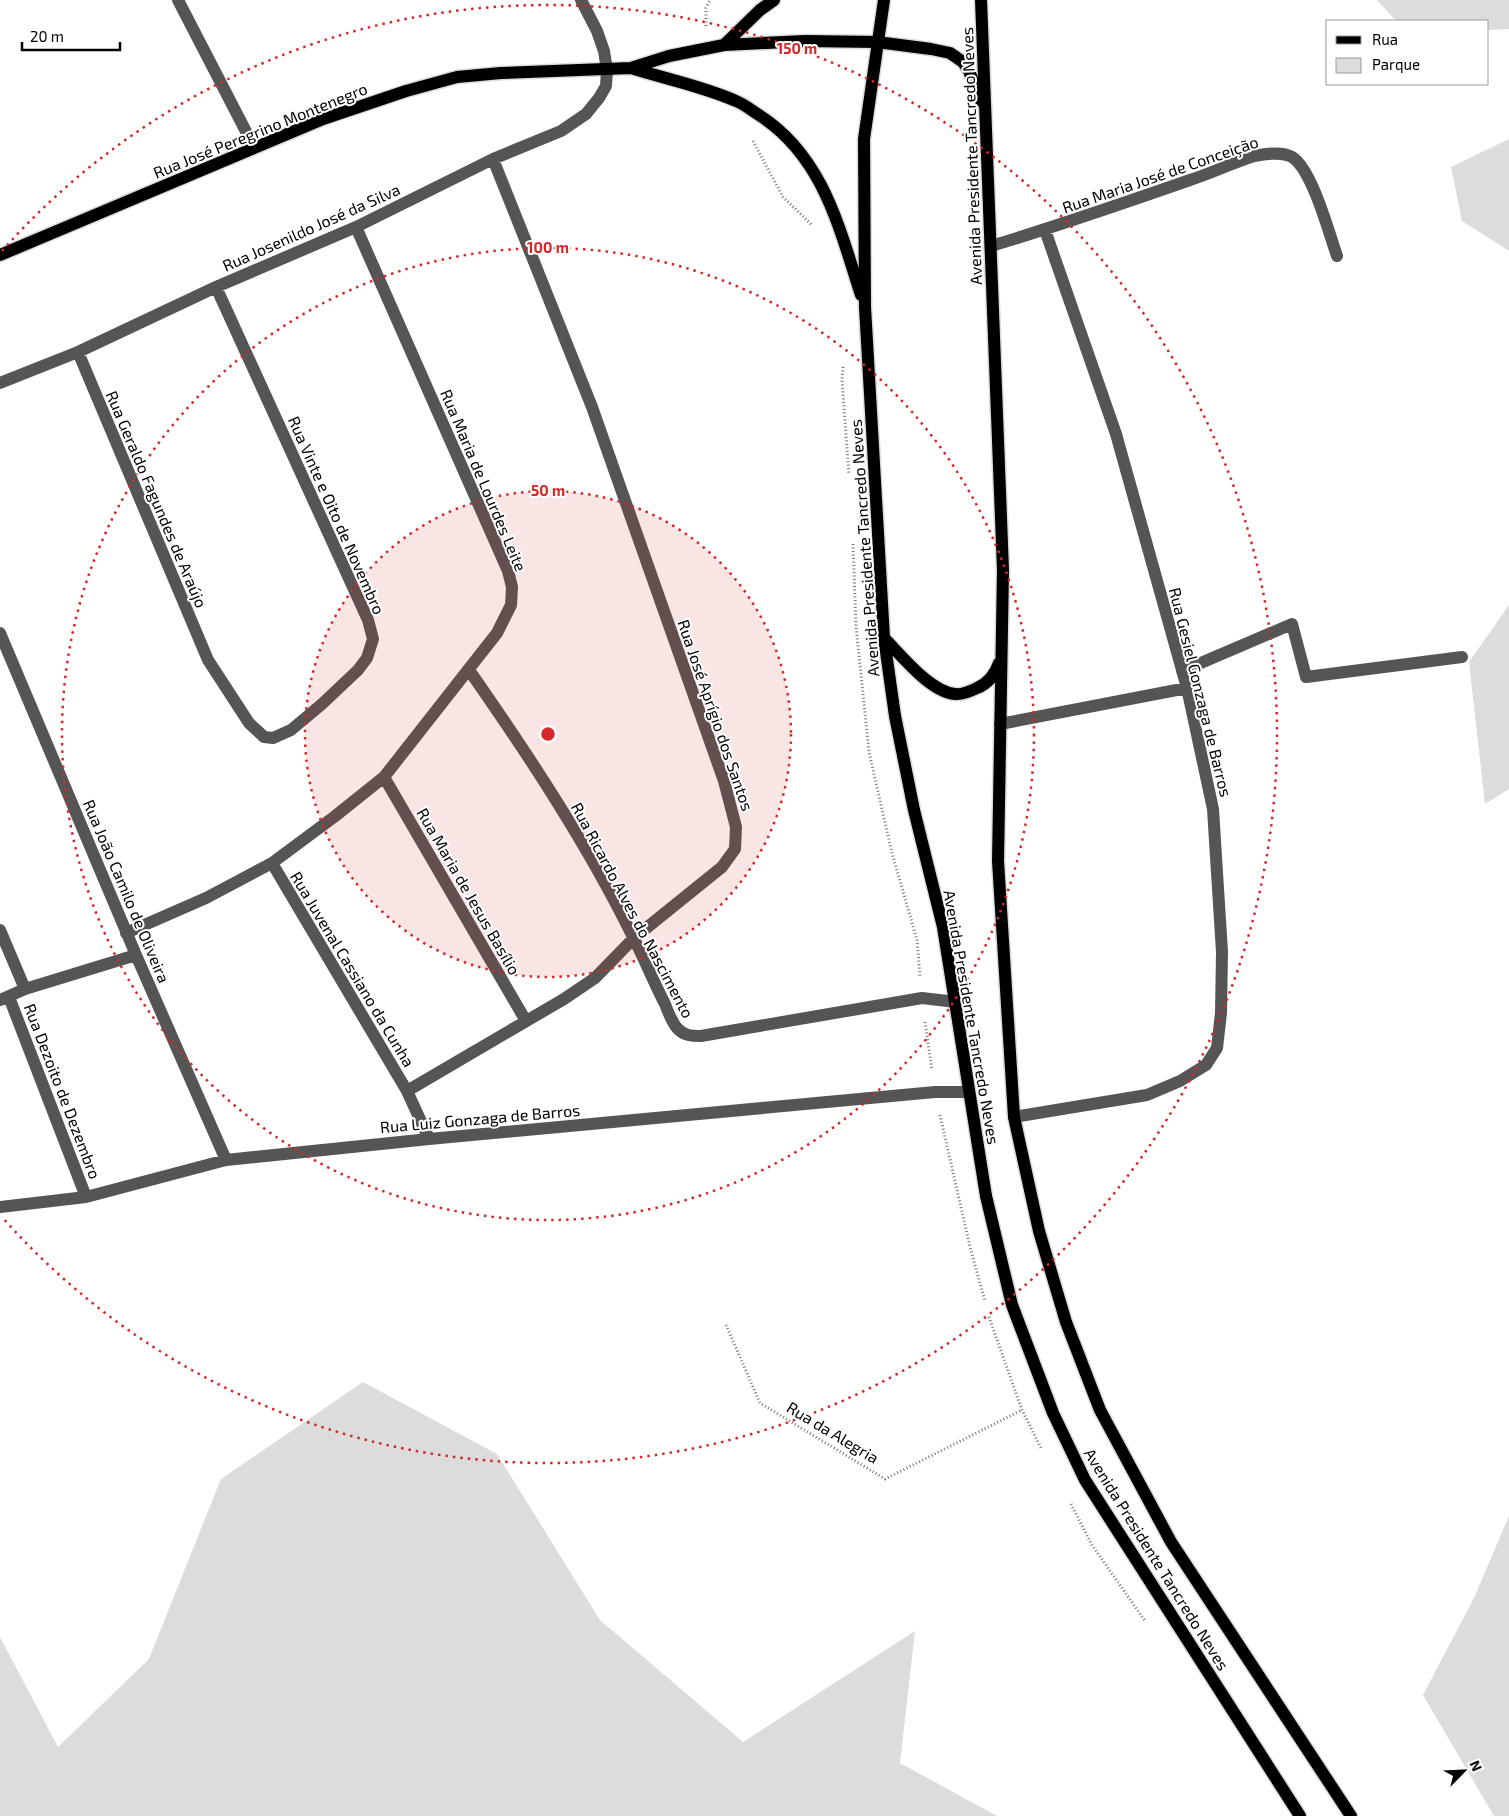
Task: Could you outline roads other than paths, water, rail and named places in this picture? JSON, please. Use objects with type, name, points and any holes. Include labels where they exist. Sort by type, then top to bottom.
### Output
[{"type":"main road","points":[[724,45],[760,10],[774,0]]},
{"type":"main road","name":"Avenida Presidente Tancredo Neves","points":[[884,0],[864,138],[865,307],[884,638],[895,716],[914,810],[943,927],[986,1196],[1012,1304],[1053,1413],[1085,1480],[1300,1816]]},
{"type":"main road","name":"Avenida Presidente Tancredo Neves","points":[[981,0],[992,246],[1003,570],[998,861],[1014,1116],[1040,1231],[1066,1322],[1100,1410],[1171,1542],[1351,1816]]},
{"type":"main road","name":"Rua José Peregrino Montenegro","points":[[0,255],[323,119],[406,91],[457,78],[500,73],[631,68],[669,56],[724,45],[805,40],[877,42],[931,48],[950,54],[962,62],[969,71],[986,118]]},
{"type":"main road","name":"Rua José Peregrino Montenegro","points":[[631,68],[712,92],[738,102],[765,119],[788,137],[811,166],[828,200],[865,307]]},
{"type":"main road","points":[[884,638],[917,673],[937,687],[955,694],[969,692],[981,687],[995,674],[1002,653]]},
{"type":"street","points":[[178,0],[254,147]]},
{"type":"street","points":[[581,0],[597,31],[604,51],[607,70]]},
{"type":"street","name":"Rua Josenildo José da Silva","points":[[0,383],[78,352],[216,287],[356,226],[493,159],[561,131],[586,114],[599,98],[606,86],[607,70]]},
{"type":"street","name":"Rua Maria José de Conceição","points":[[992,246],[1045,230],[1256,156],[1277,154],[1292,156],[1302,167],[1316,195],[1337,256]]},
{"type":"street","name":"Rua José Aprígio dos Santos","points":[[407,1091],[564,999],[594,978],[634,938],[722,867],[735,849],[736,827],[724,781],[592,407],[493,159]]},
{"type":"street","name":"Rua Maria de Lourdes Leite","points":[[126,933],[206,898],[272,863],[384,777],[497,633],[511,605],[512,587],[508,571],[356,226]]},
{"type":"street","name":"Rua Gesiel Gonzaga de Barros","points":[[1014,1116],[1147,1095],[1180,1081],[1206,1065],[1217,1048],[1221,1013],[1222,952],[1213,809],[1187,688],[1116,434],[1045,230]]},
{"type":"street","name":"Rua Vinte e Oito de Novembro","points":[[208,660],[249,723],[264,737],[273,738],[291,730],[358,670],[367,658],[372,639],[368,620],[216,287]]},
{"type":"street","name":"Rua Geraldo Fagundes de Araújo","points":[[78,352],[208,660]]},
{"type":"street","points":[[1182,671],[1292,624],[1306,678],[1462,657]]},
{"type":"street","name":"Rua João Camilo de Oliveira","points":[[0,633],[126,933],[226,1160]]},
{"type":"street","name":"Rua Ricardo Alves do Nascimento","points":[[469,670],[510,728],[548,788],[634,938],[676,1027],[689,1036],[701,1036],[922,998],[956,1002]]},
{"type":"street","points":[[1000,724],[1187,688]]},
{"type":"street","name":"Rua Maria de Jesus Basílio","points":[[384,777],[526,1021]]},
{"type":"street","name":"Rua Juvenal Cassiano da Cunha","points":[[272,863],[407,1091]]},
{"type":"street","name":"Rua Dezoito de Dezembro","points":[[0,930],[25,990]]},
{"type":"street","points":[[4,999],[25,990],[136,955]]},
{"type":"street","name":"Rua Dezoito de Dezembro","points":[[4,999],[86,1197]]},
{"type":"street","points":[[407,1091],[429,1139]]},
{"type":"street","name":"Rua Luiz Gonzaga de Barros","points":[[0,1207],[86,1197],[226,1160],[429,1139],[935,1092],[968,1092]]}]
